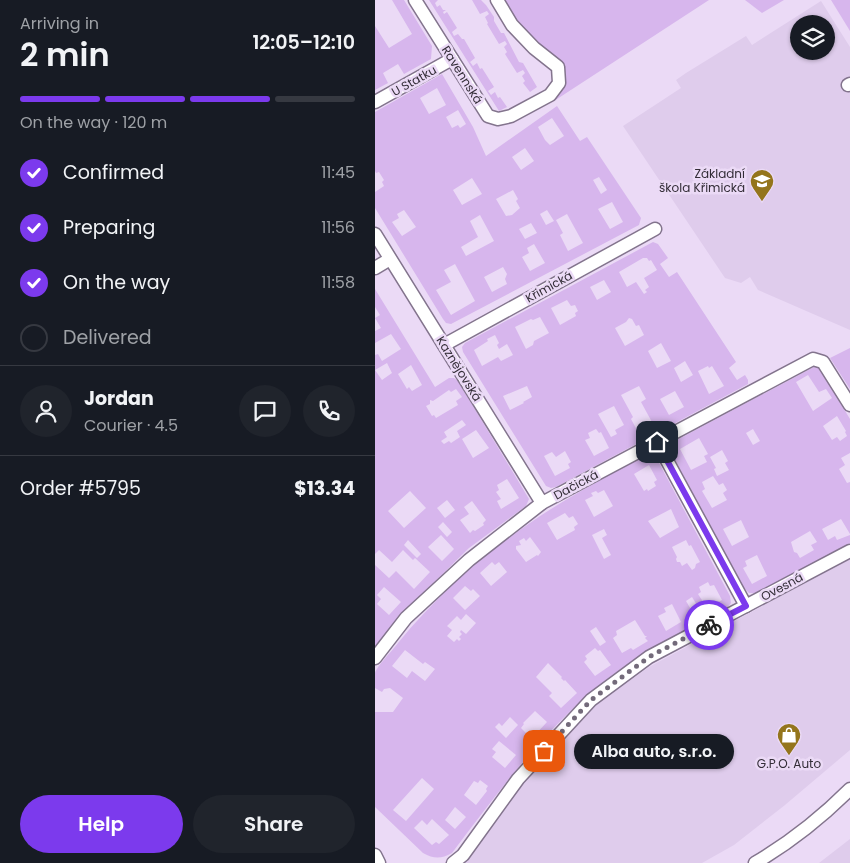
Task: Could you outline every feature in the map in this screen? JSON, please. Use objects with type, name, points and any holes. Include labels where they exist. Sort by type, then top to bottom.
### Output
[{"type":"street","name":"Ravennská","points":[[415,0],[488,116],[498,119],[511,116],[549,95],[559,83],[558,67],[534,48],[512,25],[497,0]]},
{"type":"street","name":"U Statku","points":[[375,102],[452,58]]},
{"type":"street","name":"Křimická","points":[[443,345],[655,228]]},
{"type":"street","name":"Kaznějovská","points":[[375,234],[542,503]]},
{"type":"street","points":[[375,268],[390,259]]},
{"type":"street","name":"Dačická","points":[[375,658],[406,618],[469,560],[542,503],[813,359],[823,362],[850,405]]},
{"type":"street","points":[[657,442],[746,606]]},
{"type":"street","name":"Ovesná","points":[[453,863],[463,855],[518,779],[591,700],[649,657],[850,551]]},
{"type":"street","points":[[755,863],[811,825],[850,789]]},
{"type":"street","points":[[375,855],[379,863]]},
{"type":"shaded area","points":[[392,0],[404,0],[432,46],[431,59],[404,74],[398,64],[383,73],[388,83],[375,90],[375,26],[389,48],[412,34]]},
{"type":"shaded area","points":[[429,0],[438,0],[435,3],[437,7],[440,5],[443,10],[446,10],[443,12],[444,14],[447,12],[457,28],[452,32],[454,36],[458,34],[464,39],[475,58],[470,62],[473,66],[477,63],[480,69],[482,68],[494,87],[488,91],[491,95],[495,92],[507,107],[499,111]]},
{"type":"shaded area","points":[[472,0],[481,0],[486,5],[501,33],[504,33],[519,62],[523,63],[537,87],[530,92],[523,83],[525,81],[522,76],[525,73],[523,70],[517,73],[505,54],[507,52],[504,47],[507,44],[505,41],[499,44],[487,24],[485,17],[489,14],[487,11],[480,14]]},
{"type":"shaded area","points":[[502,0],[709,0],[554,101],[552,98],[564,83],[565,68],[515,22]]},
{"type":"shaded area","points":[[745,0],[784,0],[762,13]]},
{"type":"shaded area","points":[[831,0],[850,0],[850,31]]},
{"type":"shaded area","name":"Základní škola Křimická","points":[[821,1],[830,15],[799,15]]},
{"type":"shaded area","name":"Základní škola Křimická","points":[[790,21],[790,60],[835,60],[835,23],[850,47],[850,330],[758,290],[750,277],[741,283],[725,278],[623,126],[681,88],[676,80],[746,36],[752,45]]},
{"type":"shaded area","points":[[442,74],[473,127],[486,156],[557,106],[580,141],[587,137],[641,218],[639,225],[451,324],[446,323],[375,208],[375,192],[384,186],[382,182],[384,180],[379,172],[376,173],[375,171],[375,112]],"holes":[[[437,88],[446,105],[429,114],[420,98]],[[458,110],[466,124],[460,128],[458,125],[452,128],[446,117]],[[552,118],[564,136],[550,145],[538,127]],[[525,148],[534,161],[521,170],[512,157]],[[599,177],[607,190],[601,194],[593,180]],[[472,178],[482,194],[462,205],[453,190]],[[513,190],[520,208],[512,215],[506,216],[496,199]],[[612,202],[623,222],[610,229],[598,209]],[[404,210],[416,227],[402,236],[392,222],[399,218],[397,214]],[[547,210],[554,221],[546,225],[540,214]],[[567,214],[583,243],[568,251],[560,235],[563,233],[556,220]],[[480,215],[494,241],[466,256],[461,247],[478,237],[470,221]],[[531,223],[537,233],[525,239],[519,229]],[[534,244],[545,263],[530,271],[522,257],[529,253],[527,248]],[[455,264],[475,301],[451,315],[436,290],[451,282],[444,270]],[[503,267],[507,274],[505,279],[507,284],[492,292],[484,277]]]},
{"type":"shaded area","points":[[653,242],[658,244],[668,258],[660,264],[669,277],[677,272],[736,362],[729,368],[737,380],[745,375],[748,384],[551,488],[546,486],[463,352],[462,347],[465,343]],"holes":[[[643,258],[651,260],[657,270],[644,278],[649,287],[645,290],[647,292],[644,294],[636,282],[627,287],[619,272]],[[604,280],[611,292],[597,300],[590,287]],[[567,300],[571,306],[575,305],[578,311],[575,313],[576,316],[560,325],[551,308]],[[540,317],[549,333],[534,341],[533,345],[526,349],[515,327]],[[629,318],[632,319],[636,326],[639,325],[644,335],[625,346],[615,328],[626,322]],[[495,335],[499,343],[497,345],[499,349],[507,344],[513,355],[501,361],[498,357],[482,366],[474,350]],[[661,343],[671,361],[657,368],[648,351]],[[685,361],[693,375],[681,382],[674,368]],[[712,366],[724,386],[709,394],[698,371]],[[527,386],[532,397],[510,410],[503,396]],[[639,386],[646,399],[641,402],[653,424],[638,432],[631,419],[633,417],[621,395]],[[675,391],[684,407],[669,415],[660,399]],[[614,406],[624,425],[615,430],[617,434],[611,437],[598,414]],[[596,429],[599,433],[601,432],[609,448],[594,456],[585,440],[590,438],[588,433]],[[565,451],[571,462],[568,464],[570,468],[555,476],[544,456],[552,452],[556,457]]]},
{"type":"shaded area","points":[[375,289],[435,387],[449,378],[454,378],[458,381],[529,499],[526,506],[469,548],[414,602],[375,648],[375,565],[389,578],[396,571],[414,589],[430,572],[403,550],[392,562],[379,550],[375,554],[375,370],[375,355],[378,354],[382,361],[401,349],[391,334],[375,343],[375,331],[381,328],[375,318],[380,315],[375,307]],"holes":[[[387,363],[392,373],[382,380],[375,370]],[[411,365],[422,385],[412,391],[409,387],[407,389],[398,374]],[[456,389],[462,397],[456,401],[458,405],[436,418],[434,415],[432,416],[426,406],[430,404],[430,400],[433,401],[449,390],[451,392]],[[462,420],[466,425],[457,431],[460,437],[451,443],[449,441],[444,444],[441,441],[447,437],[444,432]],[[476,430],[489,448],[473,458],[462,439]],[[507,479],[519,498],[501,509],[497,501],[501,499],[496,492],[499,490],[497,485]],[[410,491],[426,508],[404,528],[388,511]],[[447,500],[455,510],[445,518],[437,508]],[[472,501],[486,520],[483,523],[484,525],[470,533],[460,520],[469,514],[464,507]],[[443,522],[452,532],[447,537],[438,527]],[[441,535],[454,549],[442,561],[428,547]],[[408,540],[421,554],[417,558],[404,545]],[[384,587],[401,602],[389,615],[377,604],[381,599],[377,595]]]},
{"type":"shaded area","points":[[850,348],[850,389],[830,358]]},
{"type":"shaded area","points":[[814,367],[819,368],[850,419],[850,453],[841,458],[845,465],[839,469],[847,483],[850,482],[850,534],[841,519],[822,529],[828,540],[835,536],[837,540],[850,535],[850,543],[757,593],[749,593],[744,588],[669,449],[675,441]],"holes":[[[808,375],[819,392],[826,389],[832,398],[813,411],[796,382]],[[837,416],[847,436],[840,441],[837,437],[832,440],[823,426]],[[753,429],[760,441],[753,445],[746,433]],[[699,438],[708,454],[704,456],[707,462],[691,470],[680,449]],[[722,450],[728,461],[725,463],[729,470],[717,476],[714,469],[716,468],[710,457]],[[713,476],[719,485],[723,483],[727,490],[723,493],[727,500],[712,508],[702,491],[705,489],[702,482]],[[741,520],[749,537],[732,546],[723,529]],[[810,531],[817,542],[811,545],[814,550],[800,558],[794,552],[791,542]],[[757,555],[767,576],[752,584],[743,568],[747,566],[745,561]]]},
{"type":"shaded area","points":[[648,456],[658,461],[730,596],[731,603],[727,608],[637,658],[600,685],[576,706],[531,753],[452,853],[437,858],[423,853],[375,807],[375,712],[393,712],[403,698],[390,688],[384,689],[382,692],[375,688],[376,670],[419,618],[442,595],[465,573],[515,533],[569,498]],"holes":[[[649,465],[657,480],[654,482],[656,486],[648,491],[647,489],[644,491],[634,474]],[[604,490],[613,506],[594,517],[585,500],[593,496],[591,493],[596,491],[598,493]],[[671,509],[679,527],[660,538],[648,521]],[[565,513],[569,518],[573,516],[578,524],[574,527],[575,530],[557,540],[547,523]],[[604,529],[607,535],[602,538],[611,555],[604,559],[592,535]],[[530,537],[541,552],[538,556],[526,562],[516,549],[516,546],[521,545],[519,541],[524,538],[526,541]],[[686,540],[689,546],[691,545],[700,562],[692,570],[687,563],[682,566],[676,559],[677,557],[672,547]],[[492,562],[495,565],[499,562],[507,572],[491,586],[480,573]],[[708,582],[710,586],[714,585],[722,600],[707,608],[698,594],[701,592],[699,587]],[[465,586],[471,591],[473,589],[480,596],[465,610],[453,598]],[[692,597],[700,610],[693,613],[686,601]],[[672,604],[681,622],[666,631],[658,616],[666,612],[664,608]],[[466,614],[476,623],[466,634],[461,630],[462,634],[459,637],[461,639],[459,641],[457,639],[454,642],[447,636],[452,630],[447,626],[457,616],[461,620]],[[635,620],[645,636],[647,636],[645,638],[648,641],[633,650],[631,648],[622,653],[613,638],[617,635],[616,631]],[[596,627],[606,642],[600,646],[590,631]],[[595,648],[598,651],[600,650],[611,665],[595,676],[584,662],[587,659],[585,656]],[[405,650],[423,664],[425,662],[435,669],[425,681],[412,671],[407,678],[392,666]],[[548,663],[577,693],[561,708],[549,696],[552,693],[536,677]],[[535,711],[547,722],[535,735],[532,733],[531,735],[528,732],[527,734],[521,728],[523,723]],[[510,717],[518,725],[506,738],[495,727],[499,723],[502,726]],[[499,741],[516,755],[505,768],[492,757],[496,752],[492,749]],[[422,778],[434,789],[406,821],[393,810]],[[480,780],[488,786],[487,791],[476,805],[464,795],[474,781],[478,783]],[[455,807],[466,817],[455,829],[445,820]],[[432,819],[449,835],[439,844],[436,842],[432,845],[414,828],[422,820],[427,825]]]},
{"type":"shaded area","points":[[850,559],[850,750],[734,845],[702,863],[460,863],[473,852],[525,780],[597,704],[649,667]]},
{"type":"shaded area","points":[[850,839],[850,863],[819,863]]},
{"type":"way so far","points":[[544,751],[591,700],[649,657],[709,625]]},
{"type":"place","name":"Základní škola Křimická","points":[[762,202]]},
{"type":"place","name":"Alba auto, s.r.o.","points":[[544,751]]},
{"type":"place","name":"G.P.O. Auto","points":[[789,756]]},
{"type":"route","points":[[657,442],[746,606],[709,625]]}]
